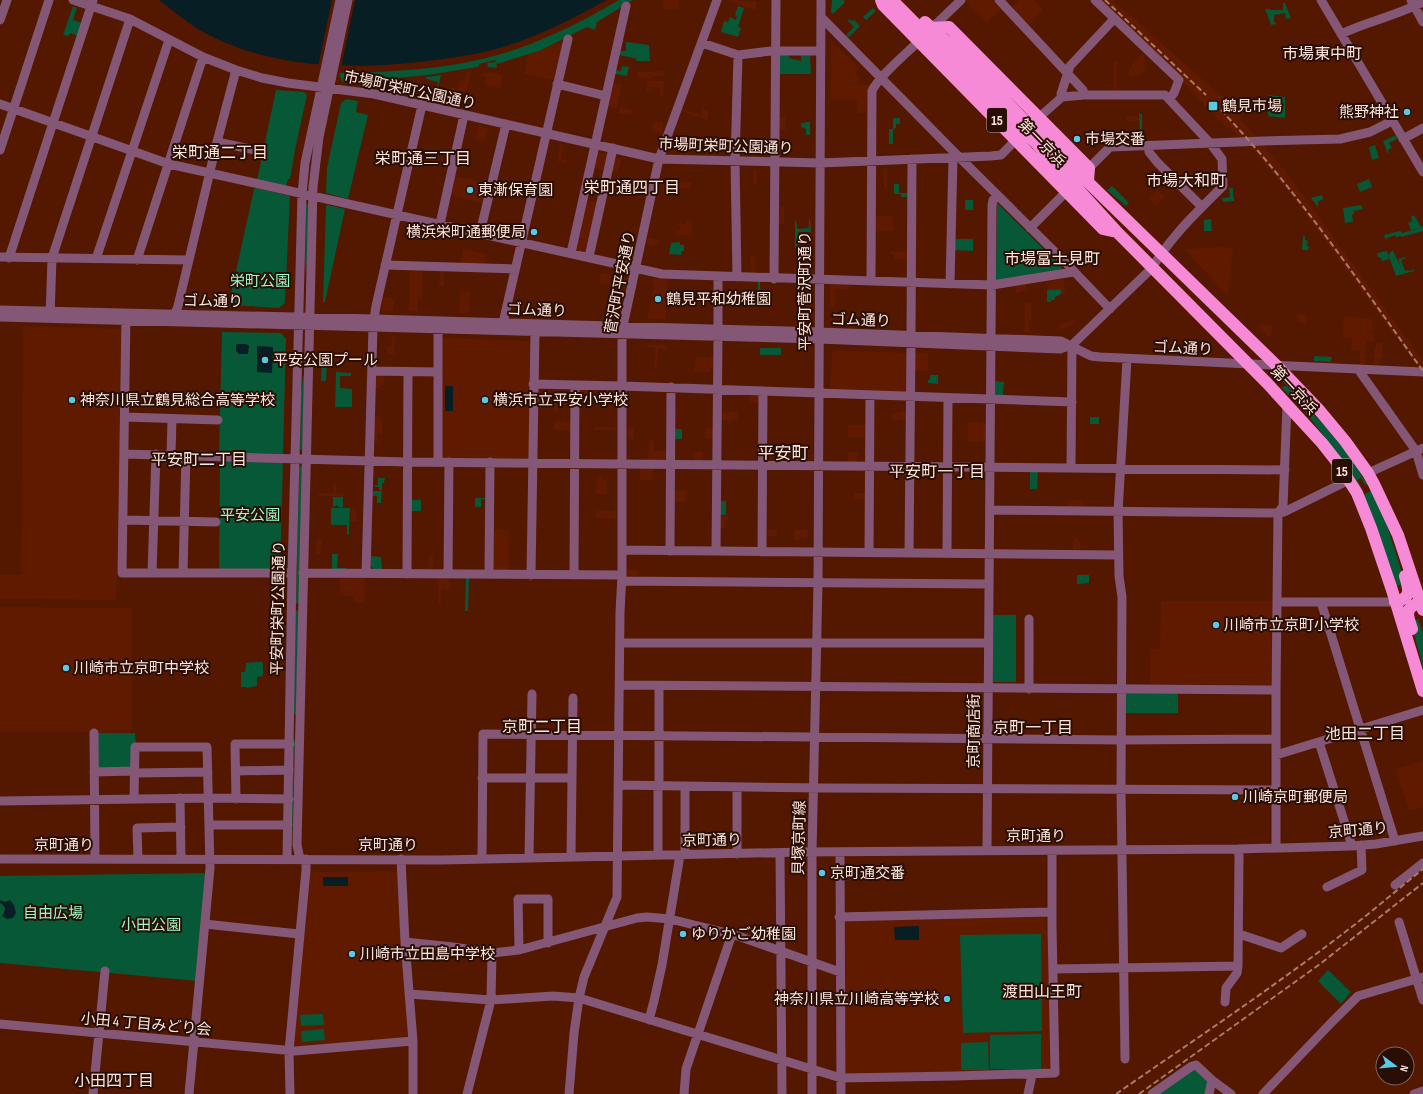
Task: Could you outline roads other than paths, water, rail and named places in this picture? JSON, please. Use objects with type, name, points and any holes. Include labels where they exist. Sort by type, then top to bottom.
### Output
[{"type":"highway","name":"第一京浜","points":[[881,0],[883,5],[919,41],[1028,129],[1088,181],[1276,365],[1320,411],[1345,441],[1368,473],[1392,519],[1402,545],[1415,605],[1423,691]]},
{"type":"highway","name":"第一京浜","points":[[892,0],[1028,129],[1089,168],[1088,181]]},
{"type":"highway","points":[[902,0],[932,28]]},
{"type":"highway","name":"第一京浜","points":[[932,28],[949,27],[1028,129],[1067,191],[1103,229],[1118,233]]},
{"type":"highway","name":"第一京浜","points":[[1028,129],[1035,142],[1118,233],[1248,364],[1322,443],[1337,462],[1357,493],[1371,528],[1392,590],[1415,605]]},
{"type":"highway","name":"第一京浜","points":[[1415,605],[1410,607],[1408,616],[1418,652],[1423,684]]},
{"type":"street","points":[[0,20],[7,0]]},
{"type":"street","points":[[0,150],[49,0]]},
{"type":"street","name":"市場町栄町公園通り","points":[[73,0],[92,3],[130,19],[168,40],[236,70],[276,81],[374,94],[659,159],[820,163],[1000,155],[1062,97]]},
{"type":"street","points":[[328,72],[340,0]]},
{"type":"street","points":[[328,72],[348,0]]},
{"type":"street","name":"菅沢町平安通り","points":[[569,1094],[571,1060],[579,998],[584,977],[618,897],[617,855],[620,612],[622,578],[623,330],[659,159],[717,0]]},
{"type":"street","points":[[774,279],[776,0]]},
{"type":"street","name":"平安町菅沢町通り","points":[[818,583],[821,0]]},
{"type":"street","points":[[932,28],[961,0]]},
{"type":"street","points":[[998,0],[1068,73],[1083,90],[1084,95]]},
{"type":"street","points":[[1095,0],[1179,80],[1174,93],[1169,99]]},
{"type":"street","points":[[1321,0],[1423,172]]},
{"type":"street","points":[[92,3],[53,123],[4,258],[188,260]]},
{"type":"street","points":[[1341,34],[1358,26],[1397,14],[1416,3],[1423,22]]},
{"type":"street","points":[[572,253],[626,6]]},
{"type":"street","points":[[821,17],[956,158],[997,195],[1110,309]]},
{"type":"street","points":[[50,315],[52,258],[130,19]]},
{"type":"street","points":[[1071,468],[1072,345],[1152,268],[1179,229],[1223,186],[1222,160],[1210,143],[1165,95],[1084,95],[1062,97],[1061,94],[1070,66],[1114,19]]},
{"type":"street","points":[[503,323],[568,39]]},
{"type":"street","points":[[96,259],[168,40]]},
{"type":"street","points":[[871,281],[872,91],[874,86],[881,78],[919,41]]},
{"type":"street","points":[[702,43],[738,55],[776,51],[821,51]]},
{"type":"street","points":[[737,277],[735,161],[738,55]]},
{"type":"street","points":[[137,260],[204,57]]},
{"type":"street","points":[[174,318],[236,70]]},
{"type":"street","name":"平安町栄町公園通り","points":[[287,859],[292,573],[302,194],[305,163],[328,72]]},
{"type":"street","points":[[557,84],[606,96]]},
{"type":"street","name":"平安町栄町公園通り","points":[[290,1094],[289,1051],[306,870],[297,845],[312,196],[325,87]]},
{"type":"street","points":[[0,104],[168,164],[662,274],[774,279],[992,285],[1073,272]]},
{"type":"street","points":[[366,573],[374,323],[422,105]]},
{"type":"street","points":[[440,224],[464,115]]},
{"type":"street","points":[[1089,168],[1110,147],[1340,139],[1370,132],[1392,121]]},
{"type":"street","points":[[480,233],[506,124]]},
{"type":"street","points":[[1403,140],[1423,128]]},
{"type":"street","points":[[217,142],[260,151]]},
{"type":"street","points":[[1149,146],[1149,152],[1157,162],[1202,207]]},
{"type":"street","points":[[589,257],[613,148]]},
{"type":"street","points":[[950,284],[956,158]]},
{"type":"street","points":[[909,553],[912,159]]},
{"type":"street","points":[[1030,228],[1067,191]]},
{"type":"street","name":"京町商店街","points":[[987,850],[992,206],[993,200],[997,195]]},
{"type":"street","points":[[386,266],[515,269]]},
{"type":"street","points":[[716,551],[718,276]]},
{"type":"street","name":"ゴム通り","points":[[0,310],[50,315]]},
{"type":"street","name":"ゴム通り","points":[[0,317],[50,315],[374,323],[503,323],[623,330],[991,343],[1060,349],[1072,345],[1091,356],[1127,359],[1360,369],[1422,374]]},
{"type":"street","points":[[126,317],[122,573],[292,573]]},
{"type":"street","name":"ゴム通り","points":[[374,323],[438,328],[535,331],[623,330]]},
{"type":"street","points":[[438,328],[438,462]]},
{"type":"street","points":[[532,574],[532,463],[535,331]]},
{"type":"street","points":[[1125,1059],[1121,850],[1122,598],[1118,555],[1118,512],[1127,359]]},
{"type":"street","points":[[1360,369],[1360,372],[1419,449],[1423,475]]},
{"type":"street","points":[[372,370],[438,372]]},
{"type":"street","points":[[407,574],[408,372]]},
{"type":"street","points":[[533,384],[671,387],[1072,402]]},
{"type":"street","points":[[574,575],[575,385]]},
{"type":"street","points":[[670,551],[671,387]]},
{"type":"street","points":[[762,552],[763,391]]},
{"type":"street","points":[[869,552],[870,395]]},
{"type":"street","points":[[947,553],[948,398]]},
{"type":"street","points":[[1276,848],[1278,513],[1283,506],[1287,405]]},
{"type":"street","points":[[125,418],[218,420]]},
{"type":"street","points":[[171,455],[172,419]]},
{"type":"street","points":[[1368,473],[1419,449]]},
{"type":"street","points":[[124,454],[408,462],[1284,470]]},
{"type":"street","points":[[152,573],[156,454]]},
{"type":"street","points":[[184,573],[186,455]]},
{"type":"street","points":[[448,574],[449,462]]},
{"type":"street","points":[[489,574],[490,462]]},
{"type":"street","points":[[990,510],[1278,513],[1284,512],[1349,480]]},
{"type":"street","points":[[123,520],[216,522]]},
{"type":"street","points":[[622,550],[1118,555]]},
{"type":"street","points":[[303,573],[532,574],[818,583],[989,584]]},
{"type":"street","name":"貝塚京町線","points":[[812,1094],[812,853],[818,583]]},
{"type":"street","points":[[1277,602],[1415,605]]},
{"type":"street","points":[[1321,602],[1395,840]]},
{"type":"street","points":[[1029,619],[1029,689]]},
{"type":"street","points":[[620,643],[988,643]]},
{"type":"street","points":[[620,685],[1276,690]]},
{"type":"street","points":[[658,855],[659,686]]},
{"type":"street","points":[[529,857],[532,694]]},
{"type":"street","points":[[571,856],[573,698]]},
{"type":"street","points":[[1276,755],[1423,710]]},
{"type":"street","points":[[94,733],[95,859]]},
{"type":"street","points":[[482,858],[483,734],[1276,740]]},
{"type":"street","points":[[1319,742],[1352,846]]},
{"type":"street","points":[[236,799],[235,744],[290,744]]},
{"type":"street","points":[[134,799],[135,747],[207,747],[210,859],[189,1094]]},
{"type":"street","points":[[236,771],[289,770]]},
{"type":"street","points":[[94,772],[208,772]]},
{"type":"street","points":[[482,778],[571,778]]},
{"type":"street","points":[[618,785],[814,788],[1276,790]]},
{"type":"street","points":[[648,1020],[662,965],[682,854],[685,786]]},
{"type":"street","points":[[737,787],[737,854]]},
{"type":"street","points":[[0,801],[180,798],[289,799]]},
{"type":"street","points":[[180,798],[181,859]]},
{"type":"street","points":[[209,825],[288,825]]},
{"type":"street","points":[[138,859],[137,828],[181,827]]},
{"type":"street","name":"京町通り","points":[[0,859],[401,859],[987,850],[1052,851],[1238,849],[1352,846],[1423,836]]},
{"type":"street","points":[[1327,887],[1362,870],[1362,845]]},
{"type":"street","points":[[1225,1002],[1226,988],[1237,973],[1238,966],[1238,849]]},
{"type":"street","points":[[409,994],[491,1000],[553,996],[579,998],[841,1078],[1055,1074],[1052,851]]},
{"type":"street","points":[[840,852],[839,917],[841,1094]]},
{"type":"street","points":[[780,853],[782,1094]]},
{"type":"street","points":[[401,859],[405,942],[413,1041],[413,1094]]},
{"type":"street","points":[[1395,885],[1423,863]]},
{"type":"street","points":[[519,950],[518,899],[548,899],[548,943]]},
{"type":"street","points":[[839,917],[1052,912]]},
{"type":"street","points":[[405,942],[492,953],[519,950],[643,917],[670,919],[732,934],[840,972]]},
{"type":"street","points":[[1400,922],[1420,978],[1423,1000]]},
{"type":"street","points":[[205,924],[299,934]]},
{"type":"street","points":[[684,1094],[686,1069],[732,934]]},
{"type":"street","points":[[1239,934],[1281,948],[1302,934]]},
{"type":"street","points":[[467,1094],[491,1000],[492,953]]},
{"type":"street","points":[[1053,969],[1238,966]]},
{"type":"street","points":[[93,1094],[105,971]]},
{"type":"street","points":[[1263,1094],[1358,996],[1420,978]]},
{"type":"street","name":"小田 4 丁目みどり会","points":[[0,1024],[289,1051],[413,1041]]},
{"type":"street","points":[[1152,1094],[1192,1066],[1196,1065],[1212,1080],[1231,1094]]},
{"type":"street","points":[[1028,1094],[1032,1075]]},
{"type":"street","points":[[1209,1094],[1212,1080]]},
{"type":"street","points":[[1414,1094],[1423,1091]]},
{"type":"water","points":[[159,0],[606,0],[580,15],[552,28],[525,40],[496,49],[470,55],[427,61],[372,66],[344,66],[288,61],[261,55],[234,46],[209,35],[183,19]]},
{"type":"water","points":[[246,344],[249,346],[248,354],[239,354],[236,351],[236,345]]},
{"type":"water","name":"平安公園プール","points":[[257,346],[273,347],[272,373],[257,372]]},
{"type":"water","points":[[445,386],[453,386],[453,411],[445,411]]},
{"type":"water","points":[[323,877],[348,877],[348,886],[323,886]]},
{"type":"water","points":[[0,900],[5,902],[10,900],[14,905],[16,913],[13,918],[7,919],[2,916],[5,908],[0,903]]},
{"type":"water","points":[[919,926],[919,940],[895,940],[894,927]]},
{"type":"railway","points":[[1105,0],[1206,95]]},
{"type":"railway","points":[[1221,110],[1276,172],[1301,204],[1351,270],[1423,371]]},
{"type":"railway","points":[[1116,1094],[1321,951],[1423,869]]},
{"type":"railway","points":[[1139,1094],[1320,964],[1423,883]]},
{"type":"place","name":"鶴見市場","points":[[1213,106]]},
{"type":"place","name":"熊野神社","points":[[1407,112]]},
{"type":"place","name":"市場交番","points":[[1077,139]]},
{"type":"place","name":"東漸保育園","points":[[470,190]]},
{"type":"place","name":"横浜栄町通郵便局","points":[[534,232]]},
{"type":"place","name":"鶴見平和幼稚園","points":[[658,299]]},
{"type":"place","name":"平安公園プール","points":[[265,360]]},
{"type":"place","name":"神奈川県立鶴見総合高等学校","points":[[72,400]]},
{"type":"place","name":"横浜市立平安小学校","points":[[485,400]]},
{"type":"place","name":"川崎市立京町小学校","points":[[1216,625]]},
{"type":"place","name":"川崎市立京町中学校","points":[[66,668]]},
{"type":"place","name":"川崎京町郵便局","points":[[1235,797]]},
{"type":"place","name":"京町通交番","points":[[822,873]]},
{"type":"place","name":"ゆりかご幼稚園","points":[[683,934]]},
{"type":"place","name":"川崎市立田島中学校","points":[[352,954]]},
{"type":"place","name":"神奈川県立川崎高等学校","points":[[947,999]]},
{"type":"district","name":"市場東中町","points":[[1322,53]]},
{"type":"district","name":"栄町通二丁目","points":[[220,152]]},
{"type":"district","name":"栄町通三丁目","points":[[423,158]]},
{"type":"district","name":"市場大和町","points":[[1186,180]]},
{"type":"district","name":"栄町通四丁目","points":[[632,187]]},
{"type":"district","name":"市場富士見町","points":[[1052,258]]},
{"type":"district","name":"平安町","points":[[783,453]]},
{"type":"district","name":"平安町二丁目","points":[[199,459]]},
{"type":"district","name":"平安町一丁目","points":[[937,471]]},
{"type":"district","name":"京町二丁目","points":[[542,726]]},
{"type":"district","name":"京町一丁目","points":[[1033,727]]},
{"type":"district","name":"池田二丁目","points":[[1365,733]]},
{"type":"district","name":"渡田山王町","points":[[1042,991]]},
{"type":"district","name":"小田四丁目","points":[[114,1080]]},
{"type":"park label","name":"栄町公園","points":[[260,281]]},
{"type":"park label","name":"平安公園","points":[[250,515]]},
{"type":"park label","name":"自由広場","points":[[53,913]]},
{"type":"park label","name":"小田公園","points":[[151,925]]}]
